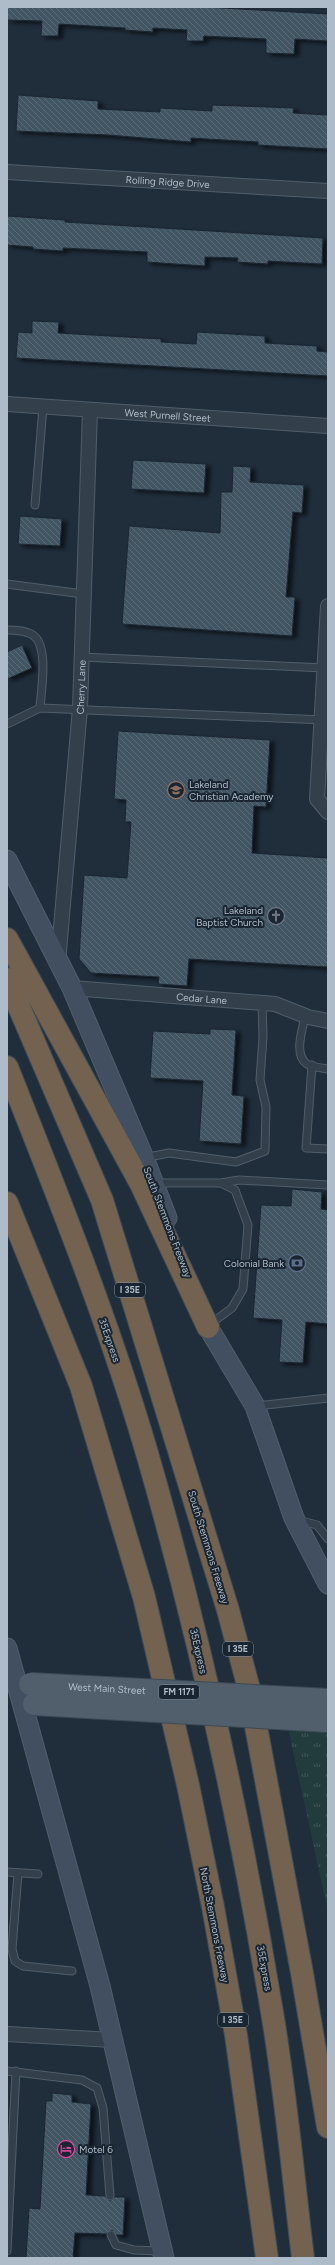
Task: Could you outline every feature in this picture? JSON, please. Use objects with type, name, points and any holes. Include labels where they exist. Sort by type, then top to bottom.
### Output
[{"type":"highway","points":[[7,939],[147,1183],[208,1326]]},
{"type":"highway","name":"South Stemmons Freeway","points":[[7,979],[102,1200],[228,1610],[248,1689],[308,2012]]},
{"type":"highway","name":"35Express","points":[[7,1067],[74,1237],[115,1353],[153,1473],[184,1591],[227,1771],[253,1902],[273,2016],[304,2258]]},
{"type":"highway","name":"North Stemmons Freeway","points":[[7,1203],[81,1386],[144,1597],[188,1785],[213,1907],[236,2035],[267,2258]]},
{"type":"highway","points":[[308,2012],[328,2044]]},
{"type":"highway","name":"I 35E","points":[[308,2012],[328,2127]]},
{"type":"highway","points":[[296,2204],[313,2258]]},
{"type":"main road","name":"South Stemmons Freeway","points":[[7,860],[58,964],[72,988],[144,1158],[147,1183]]},
{"type":"main road","points":[[208,1326],[255,1406],[294,1518],[328,1584]]},
{"type":"main road","points":[[7,1648],[20,1691],[50,1811],[100,1986],[163,2254]]},
{"type":"main road","name":"West Main Street","points":[[20,1691],[328,1700]]},
{"type":"main road","name":"West Main Street","points":[[20,1691],[328,1721]]},
{"type":"street","name":"Rolling Ridge Drive","points":[[7,172],[328,191]]},
{"type":"street","name":"West Purnell Street","points":[[7,404],[328,426]]},
{"type":"street","name":"Cherry Lane","points":[[58,964],[80,708],[90,410]]},
{"type":"street","points":[[328,606],[324,668],[325,720],[317,799],[328,812]]},
{"type":"street","name":"Cedar Lane","points":[[72,988],[262,1002],[275,1004],[305,1016],[328,1021]]},
{"type":"street","points":[[7,2034],[112,2040]]},
{"type":"lane","points":[[35,504],[43,407]]},
{"type":"lane","points":[[7,584],[83,594]]},
{"type":"lane","points":[[7,630],[32,634],[40,643],[43,653],[40,708]]},
{"type":"lane","points":[[81,657],[324,668]]},
{"type":"lane","points":[[7,724],[40,708],[80,708],[325,720]]},
{"type":"lane","points":[[144,1158],[169,1152],[236,1162],[265,1151],[266,1107],[260,1080],[263,1037],[262,1002]]},
{"type":"lane","points":[[305,1016],[300,1046],[300,1057],[306,1064],[328,1069]]},
{"type":"lane","points":[[312,1065],[306,1148],[328,1149]]},
{"type":"lane","points":[[147,1183],[221,1183],[239,1180],[328,1185]]},
{"type":"lane","points":[[208,1326],[232,1308],[243,1289],[248,1225],[235,1190],[221,1183]]},
{"type":"lane","points":[[255,1406],[328,1398]]},
{"type":"lane","points":[[294,1518],[317,1524],[328,1538]]},
{"type":"lane","points":[[7,1872],[38,1874]]},
{"type":"lane","points":[[18,1873],[12,1949],[15,1961],[23,1966],[72,1971]]},
{"type":"lane","points":[[7,2071],[82,2080],[97,2088],[103,2108],[110,2196]]},
{"type":"lane","points":[[7,2251],[16,2071]]},
{"type":"lane","points":[[111,2234],[116,2245],[134,2250],[163,2254]]},
{"type":"green space","points":[[328,1695],[328,1912],[287,1723]]},
{"type":"building","points":[[7,7],[205,7],[328,14],[328,41],[295,39],[294,54],[266,53],[266,39],[204,36],[203,41],[186,41],[187,30],[153,28],[153,32],[125,30],[125,28],[59,24],[58,36],[41,36],[42,21],[7,20]]},
{"type":"building","points":[[18,95],[98,101],[98,109],[160,112],[160,108],[212,111],[212,105],[294,108],[293,113],[328,115],[328,149],[258,145],[258,142],[191,138],[191,142],[109,135],[16,131]]},
{"type":"building","points":[[7,216],[65,220],[65,222],[323,238],[322,264],[268,261],[268,264],[237,262],[238,258],[205,257],[205,266],[147,262],[147,252],[63,248],[63,251],[33,249],[33,247],[7,245]]},
{"type":"building","points":[[32,321],[59,322],[58,333],[161,339],[161,342],[196,344],[197,332],[265,336],[265,343],[317,346],[317,351],[328,352],[328,376],[16,358],[18,332],[32,333]]},
{"type":"building","points":[[133,460],[206,464],[204,493],[131,489]]},
{"type":"building","points":[[233,466],[251,467],[250,482],[304,485],[302,513],[293,512],[286,597],[295,597],[292,636],[122,624],[129,526],[220,533],[221,492],[232,492]]},
{"type":"building","points":[[20,516],[62,519],[60,546],[18,544]]},
{"type":"building","points":[[22,645],[32,668],[7,679],[7,652]]},
{"type":"building","points":[[118,731],[270,740],[266,807],[254,806],[252,853],[328,858],[328,967],[189,959],[187,986],[158,984],[159,977],[91,973],[79,959],[84,875],[127,878],[131,822],[125,822],[126,800],[114,799]]},
{"type":"building","points":[[210,1029],[236,1030],[232,1095],[244,1096],[241,1144],[199,1141],[203,1081],[150,1078],[153,1031],[210,1034]]},
{"type":"building","points":[[292,1189],[322,1192],[321,1209],[328,1210],[328,1324],[306,1322],[303,1363],[279,1362],[282,1320],[253,1318],[261,1205],[291,1206]]},
{"type":"building","name":"Motel 6","points":[[52,2093],[72,2095],[72,2102],[91,2104],[86,2195],[105,2196],[110,2201],[115,2197],[125,2197],[123,2235],[116,2235],[112,2230],[106,2234],[75,2233],[73,2258],[26,2258],[29,2208],[40,2209],[46,2101],[52,2101]]},
{"type":"place","name":"Lakeland Christian Academy","points":[[176,790]]},
{"type":"place","name":"Lakeland Baptist Church","points":[[276,916]]},
{"type":"place","name":"Colonial Bank","points":[[297,1263]]},
{"type":"place","name":"Motel 6","points":[[66,2149]]}]
